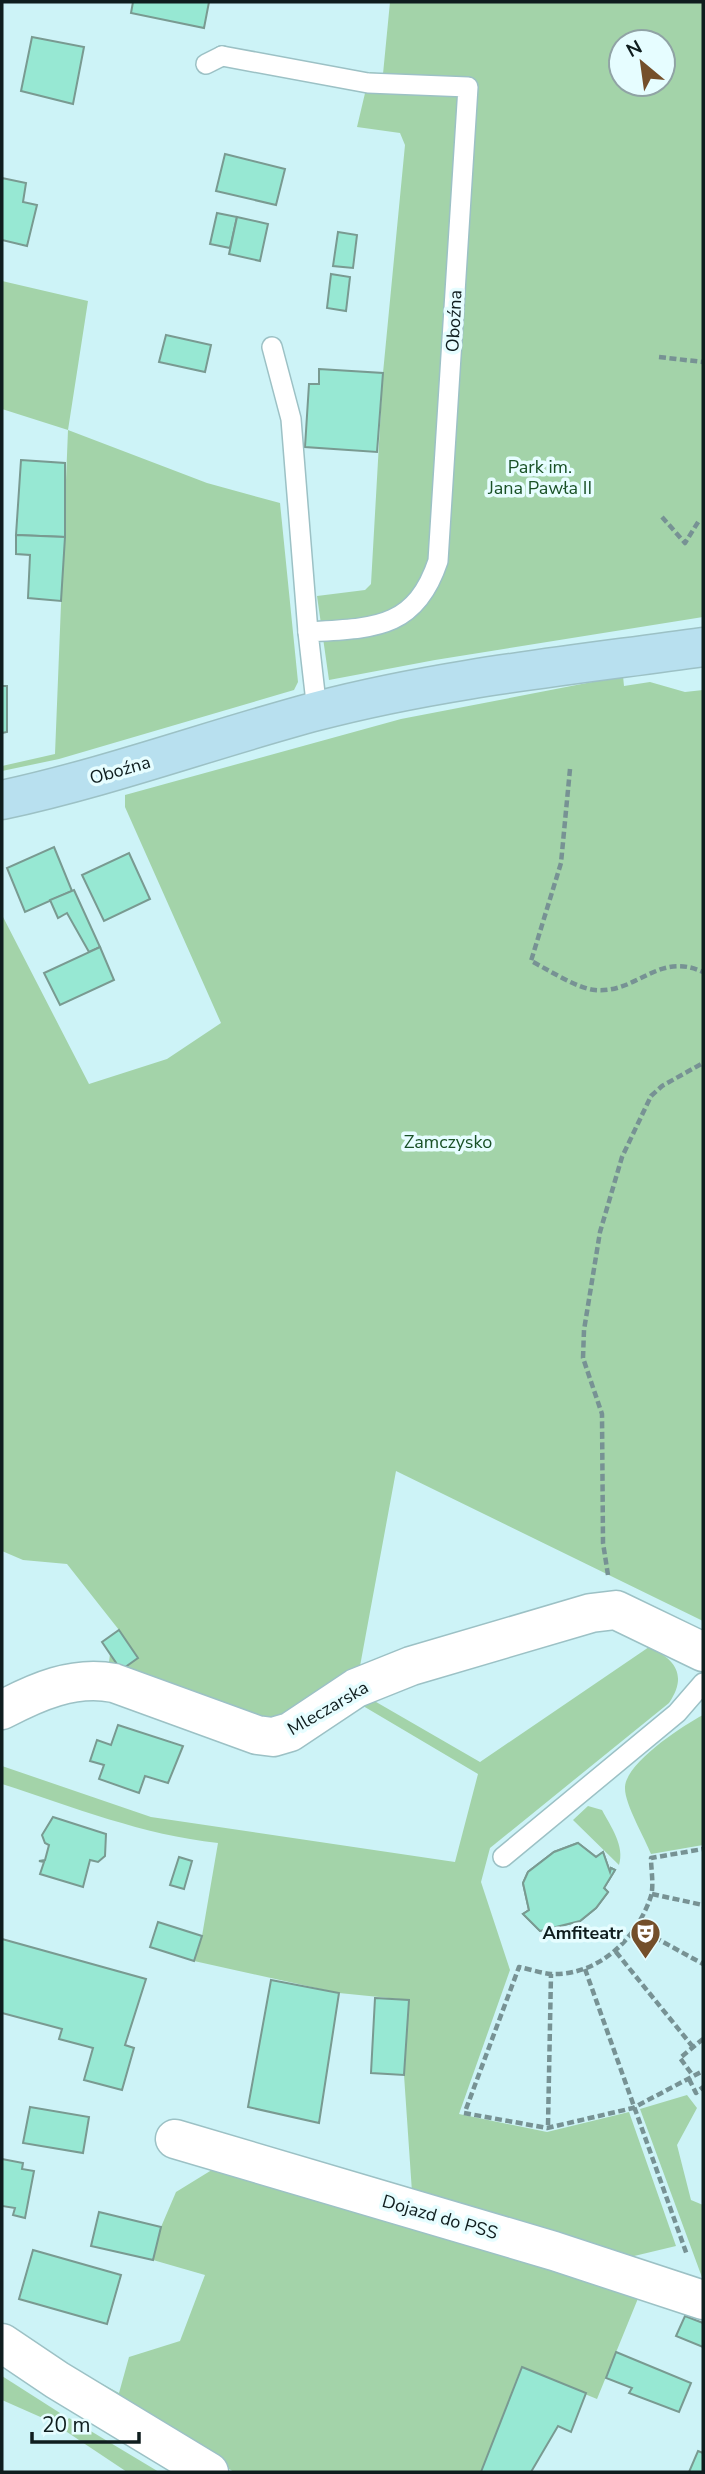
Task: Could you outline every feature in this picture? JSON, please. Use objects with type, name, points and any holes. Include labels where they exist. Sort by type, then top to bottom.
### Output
[{"type":"street","name":"Oboźna","points":[[2,800],[62,787],[317,711],[486,677],[703,647]]},
{"type":"street","points":[[616,1610],[703,1652]]},
{"type":"street","name":"Mleczarska","points":[[2,1710],[59,1685],[92,1680],[114,1683],[257,1735],[273,1737],[298,1728],[356,1688],[411,1666],[592,1614],[616,1610]]},
{"type":"street","name":"Dojazd do PSS","points":[[175,2139],[554,2251],[703,2300]]},
{"type":"street","points":[[2,2343],[57,2381],[209,2472]]},
{"type":"lane","name":"Oboźna","points":[[212,55],[368,83],[468,87],[438,561],[423,597],[415,607],[397,617],[362,628],[308,632]]},
{"type":"lane","points":[[272,347],[291,419],[317,711]]},
{"type":"lane","points":[[503,1857],[677,1713],[703,1683]]},
{"type":"path","points":[[659,357],[703,362]]},
{"type":"path","points":[[662,517],[685,543],[700,519]]},
{"type":"path","points":[[570,769],[561,863],[531,961],[592,990],[613,989],[676,964],[703,972]]},
{"type":"path","points":[[616,1610],[603,1543],[602,1414],[599,1399],[584,1367],[583,1330],[600,1232],[619,1164],[639,1116],[651,1096],[662,1086],[703,1063]]},
{"type":"path","points":[[703,1849],[651,1858],[652,1894],[636,1927],[616,1952],[585,1969],[551,1974],[519,1967],[465,2111],[547,2128],[633,2108],[703,2071]]},
{"type":"path","points":[[652,1894],[703,1905]]},
{"type":"path","points":[[636,1927],[703,1964]]},
{"type":"path","points":[[616,1952],[693,2047]]},
{"type":"path","points":[[585,1969],[683,2245]]},
{"type":"path","points":[[548,2125],[551,1974]]},
{"type":"path","points":[[703,2039],[680,2058],[696,2093],[703,2087]]},
{"type":"green space","name":"Park im. Jana Pawła II","points":[[390,2],[703,2],[703,617],[435,660],[329,680],[317,596],[365,590],[371,584],[383,373],[405,145],[400,133],[357,127],[370,72],[383,74]]},
{"type":"green space","points":[[2,281],[88,301],[68,430],[2,409]]},
{"type":"green space","points":[[68,430],[207,483],[280,503],[298,682],[294,690],[59,759],[2,771],[2,766],[55,754]]},
{"type":"green space","name":"Zamczysko","points":[[623,676],[624,686],[650,682],[685,692],[703,690],[703,1621],[396,1471],[358,1677],[284,1723],[137,1685],[109,1662],[110,1654],[102,1642],[119,1630],[67,1564],[23,1560],[2,1551],[2,915],[89,1084],[167,1059],[221,1023],[125,807],[125,795],[401,719]]},
{"type":"green space","points":[[649,1647],[666,1657],[676,1669],[678,1684],[669,1703],[490,1848],[481,1882],[510,1970],[459,2114],[547,2132],[629,2112],[676,2246],[630,2257],[412,2192],[404,2075],[409,2000],[339,1993],[194,1961],[202,1936],[218,1843],[135,1827],[2,1784],[2,1766],[151,1817],[455,1862],[478,1774],[353,1700],[364,1695],[480,1762]]},
{"type":"green space","points":[[703,1715],[703,1845],[651,1854],[628,1802],[625,1787],[628,1777],[656,1746]]},
{"type":"green space","points":[[588,1806],[602,1810],[613,1830],[619,1844],[619,1865],[573,1820]]},
{"type":"green space","points":[[687,2095],[697,2108],[677,2145],[691,2200],[703,2205],[703,2280],[640,2109]]},
{"type":"green space","points":[[215,2168],[639,2296],[597,2399],[521,2368],[481,2472],[234,2472],[95,2385],[95,2380],[119,2393],[129,2357],[180,2341],[205,2275],[153,2260],[161,2227],[176,2192]]},
{"type":"green space","points":[[2,2376],[60,2413],[54,2423],[2,2400]]},
{"type":"green space","points":[[69,2418],[159,2472],[127,2472],[61,2428]]},
{"type":"building","points":[[133,2],[209,2],[204,28],[131,13]]},
{"type":"building","points":[[32,37],[84,47],[73,104],[21,91]]},
{"type":"building","points":[[225,154],[285,169],[276,205],[216,191]]},
{"type":"building","points":[[2,178],[26,183],[23,202],[37,205],[27,246],[2,240]]},
{"type":"building","points":[[217,213],[237,217],[230,248],[210,244]]},
{"type":"building","points":[[237,217],[268,224],[260,261],[229,254]]},
{"type":"building","points":[[338,232],[357,235],[353,268],[333,266]]},
{"type":"building","points":[[331,274],[350,277],[346,311],[327,308]]},
{"type":"building","points":[[166,335],[211,345],[205,372],[159,362]]},
{"type":"building","points":[[319,369],[383,373],[377,452],[305,447],[309,384],[319,384]]},
{"type":"building","points":[[21,460],[65,463],[65,537],[16,535]]},
{"type":"building","points":[[16,535],[65,537],[61,601],[28,598],[30,555],[16,554]]},
{"type":"building","points":[[2,686],[7,686],[7,732],[2,733]]},
{"type":"building","points":[[54,847],[72,891],[25,912],[7,868]]},
{"type":"building","points":[[129,853],[150,899],[104,921],[82,875]]},
{"type":"building","points":[[74,890],[100,947],[89,952],[67,913],[58,918],[50,900]]},
{"type":"building","points":[[100,947],[114,980],[60,1005],[44,973]]},
{"type":"building","points":[[119,1630],[138,1658],[121,1670],[102,1642]]},
{"type":"building","points":[[118,1725],[183,1746],[168,1783],[145,1776],[139,1793],[99,1779],[104,1765],[90,1761],[97,1740],[111,1745]]},
{"type":"building","points":[[53,1817],[106,1834],[105,1856],[98,1862],[90,1860],[83,1887],[40,1874],[44,1862],[39,1861],[45,1860],[49,1845],[45,1843],[42,1835]]},
{"type":"building","points":[[578,1843],[596,1857],[603,1852],[610,1872],[611,1868],[615,1870],[604,1888],[608,1892],[596,1908],[580,1921],[540,1931],[523,1914],[529,1910],[523,1883],[528,1872],[554,1852]]},
{"type":"building","points":[[578,1843],[596,1857],[603,1852],[610,1872],[611,1868],[615,1870],[604,1888],[608,1892],[596,1908],[580,1921],[540,1931],[523,1914],[529,1910],[523,1883],[528,1872],[554,1852]]},
{"type":"building","points":[[179,1857],[192,1861],[184,1889],[170,1885]]},
{"type":"building","points":[[158,1922],[202,1936],[194,1961],[150,1947]]},
{"type":"building","points":[[2,1939],[146,1979],[125,2045],[134,2048],[122,2090],[84,2080],[93,2048],[59,2039],[62,2029],[2,2013]]},
{"type":"building","points":[[271,1980],[339,1993],[319,2123],[248,2107]]},
{"type":"building","points":[[375,1998],[409,2000],[404,2075],[371,2073]]},
{"type":"building","points":[[30,2107],[89,2117],[83,2153],[23,2143]]},
{"type":"building","points":[[2,2159],[23,2163],[22,2169],[34,2171],[25,2218],[13,2215],[15,2208],[2,2206]]},
{"type":"building","points":[[99,2212],[161,2227],[153,2260],[91,2246]]},
{"type":"building","points":[[33,2250],[121,2275],[107,2324],[19,2299]]},
{"type":"building","points":[[685,2316],[703,2323],[703,2347],[676,2336]]},
{"type":"building","points":[[616,2352],[691,2383],[679,2412],[629,2393],[632,2388],[606,2378]]},
{"type":"building","points":[[522,2367],[586,2393],[571,2432],[558,2426],[531,2472],[481,2472]]},
{"type":"building","points":[[698,2451],[703,2453],[703,2472],[689,2472]]},
{"type":"place","name":"Amfiteatr","points":[[646,1960]]}]
